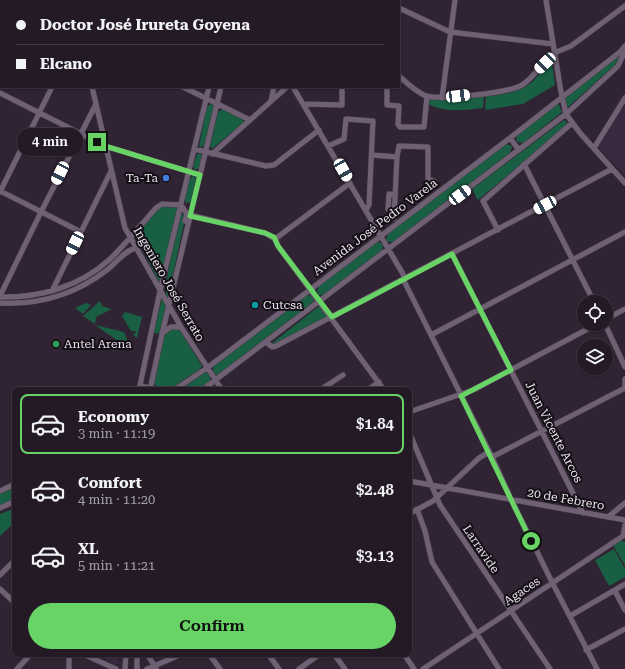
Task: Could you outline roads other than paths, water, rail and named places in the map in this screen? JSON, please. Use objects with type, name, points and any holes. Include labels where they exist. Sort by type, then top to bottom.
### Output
[{"type":"street","points":[[442,98],[454,0]]},
{"type":"street","points":[[546,0],[555,61],[566,114],[572,123],[625,183]]},
{"type":"street","points":[[554,53],[571,46],[625,6]]},
{"type":"street","points":[[400,8],[450,32],[553,44]]},
{"type":"street","name":"Avenida José Pedro Varela","points":[[178,387],[207,368],[380,235],[510,138],[620,52],[625,46]]},
{"type":"street","points":[[207,387],[321,302],[388,249],[566,114],[618,66],[625,51]]},
{"type":"street","points":[[400,77],[414,89],[427,96],[442,98],[514,89],[524,84],[545,63],[555,61]]},
{"type":"street","points":[[52,88],[0,192],[81,232]]},
{"type":"street","name":"Ingeniero José Serrato","points":[[92,88],[123,220],[130,237],[168,306],[220,387]]},
{"type":"street","points":[[185,88],[250,120]]},
{"type":"street","points":[[140,387],[160,291],[209,88]]},
{"type":"street","points":[[150,387],[168,306],[221,88]]},
{"type":"street","points":[[270,102],[274,88]]},
{"type":"street","points":[[212,154],[286,88]]},
{"type":"street","points":[[294,88],[403,274],[431,335],[491,454],[511,499],[586,650],[597,669]]},
{"type":"street","points":[[303,104],[342,105],[342,88]]},
{"type":"street","points":[[387,88],[386,105],[399,106],[398,124],[400,127],[424,127],[427,96]]},
{"type":"street","points":[[0,93],[105,146],[200,175]]},
{"type":"street","points":[[594,148],[625,98]]},
{"type":"street","points":[[96,104],[40,212],[0,296],[23,296],[52,291],[68,286],[102,266],[159,205],[166,203],[193,204]]},
{"type":"street","points":[[328,146],[344,139],[346,119],[373,121],[369,206],[366,210]]},
{"type":"street","points":[[498,230],[483,201],[572,123]]},
{"type":"street","points":[[194,149],[262,166],[274,165],[319,130]]},
{"type":"street","points":[[510,138],[519,150]]},
{"type":"street","points":[[394,218],[397,157],[399,146],[429,148],[428,179],[434,181],[434,186]]},
{"type":"street","points":[[372,155],[397,157]]},
{"type":"street","points":[[524,164],[590,295]]},
{"type":"street","points":[[266,342],[272,347],[276,346],[612,169]]},
{"type":"street","points":[[52,291],[111,171]]},
{"type":"street","points":[[275,239],[350,183]]},
{"type":"street","points":[[181,204],[187,214],[180,243],[182,248]]},
{"type":"street","points":[[190,216],[265,233],[275,239],[278,246],[311,288],[382,387]]},
{"type":"street","points":[[431,335],[625,232]]},
{"type":"street","points":[[0,303],[24,303],[52,298],[70,292],[102,274],[126,252],[136,248]]},
{"type":"street","name":"Juan Vicente Arcos","points":[[452,254],[543,431],[583,513]]},
{"type":"street","points":[[59,276],[59,282],[62,288]]},
{"type":"street","points":[[68,286],[70,292]]},
{"type":"street","points":[[23,296],[24,303]]},
{"type":"street","points":[[613,315],[625,309]]},
{"type":"street","points":[[150,336],[161,336],[169,327],[181,327]]},
{"type":"street","points":[[412,411],[454,396],[461,396],[584,331]]},
{"type":"street","points":[[608,331],[625,367]]},
{"type":"street","points":[[147,348],[158,350]]},
{"type":"street","points":[[144,364],[155,366]]},
{"type":"street","points":[[325,387],[343,375]]},
{"type":"street","points":[[412,512],[436,499],[479,458],[543,431],[625,387],[625,379]]},
{"type":"street","points":[[372,387],[379,382]]},
{"type":"street","name":"Larravide","points":[[412,440],[436,499],[550,669]]},
{"type":"street","name":"20 de Febrero","points":[[412,482],[625,520]]},
{"type":"street","points":[[0,491],[12,485]]},
{"type":"street","points":[[0,508],[12,503]]},
{"type":"street","points":[[608,517],[625,503]]},
{"type":"street","points":[[417,510],[425,531],[432,562],[499,669]]},
{"type":"street","name":"Agaces","points":[[423,669],[552,582],[624,537],[625,525]]},
{"type":"street","points":[[0,575],[12,563]]},
{"type":"street","points":[[570,616],[625,584]]},
{"type":"street","points":[[0,589],[12,601]]},
{"type":"street","points":[[615,590],[625,610]]},
{"type":"street","points":[[586,650],[625,629]]},
{"type":"street","points":[[17,669],[28,657]]},
{"type":"street","points":[[69,657],[69,669]]},
{"type":"street","points":[[90,657],[116,669]]},
{"type":"street","points":[[125,669],[126,657]]},
{"type":"street","points":[[137,657],[137,669]]},
{"type":"street","points":[[149,657],[156,668]]},
{"type":"street","points":[[147,669],[156,668],[176,657]]},
{"type":"street","points":[[211,657],[220,669]]},
{"type":"street","points":[[270,657],[279,669]]},
{"type":"street","points":[[298,669],[316,657]]},
{"type":"street","points":[[336,657],[345,669]]},
{"type":"street","points":[[406,657],[414,669]]},
{"type":"place","name":"Ta-Ta","points":[[166,178]]},
{"type":"place","name":"Cutcsa","points":[[255,305]]},
{"type":"place","name":"Antel Arena","points":[[56,344]]}]
